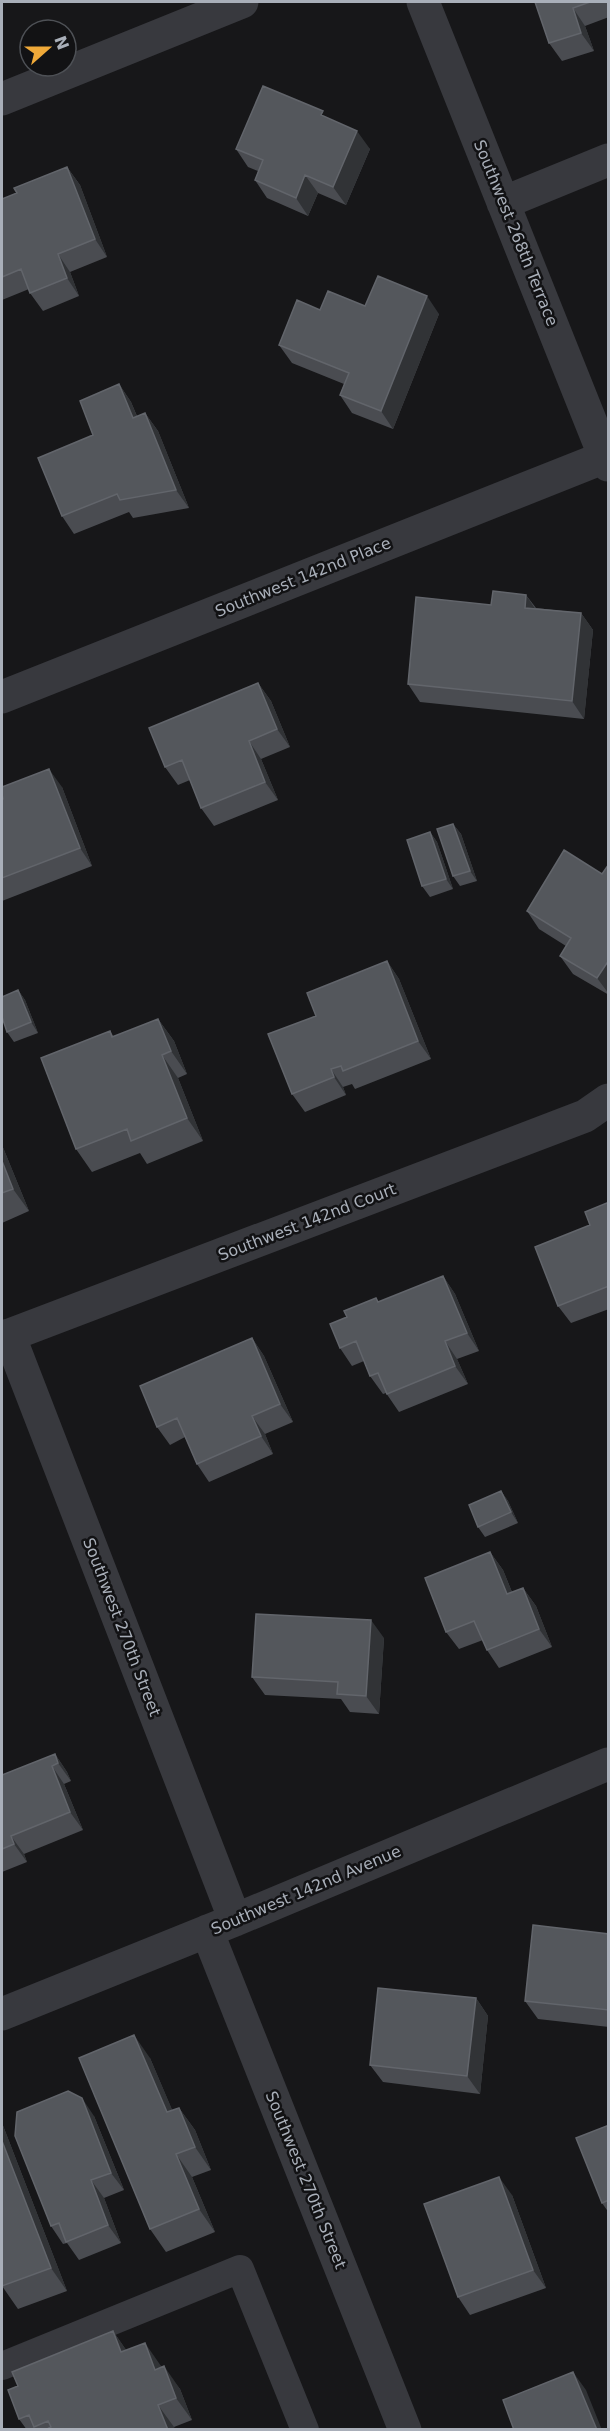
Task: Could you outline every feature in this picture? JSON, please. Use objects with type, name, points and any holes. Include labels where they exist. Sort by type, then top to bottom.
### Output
[{"type":"street","points":[[2,99],[242,2]]},
{"type":"street","name":"Southwest 268th Terrace","points":[[423,2],[607,461]]},
{"type":"street","points":[[504,203],[609,160]]},
{"type":"street","name":"Southwest 142nd Place","points":[[2,697],[607,461]]},
{"type":"street","name":"Southwest 142nd Court","points":[[5,1337],[585,1116],[609,1100]]},
{"type":"street","name":"Southwest 270th Street","points":[[5,1337],[405,2430]]},
{"type":"street","name":"Southwest 142nd Avenue","points":[[2,2014],[609,1764]]},
{"type":"lane","points":[[2,2366],[240,2269],[305,2430]]},
{"type":"building","points":[[535,2],[590,2],[573,8],[581,33],[549,43]]},
{"type":"building","points":[[263,86],[323,111],[321,115],[357,131],[333,187],[305,175],[296,198],[255,180],[263,160],[236,149]]},
{"type":"building","points":[[67,167],[95,239],[58,254],[67,278],[30,293],[21,269],[2,277],[2,199],[17,193],[14,188]]},
{"type":"building","points":[[378,276],[427,296],[381,411],[340,395],[349,373],[279,345],[297,300],[320,310],[328,291],[365,306]]},
{"type":"building","points":[[119,384],[133,418],[145,413],[176,490],[120,500],[117,494],[62,516],[38,458],[93,435],[80,401]]},
{"type":"building","points":[[493,591],[526,595],[525,608],[581,613],[572,701],[408,684],[416,597],[491,605]]},
{"type":"building","points":[[258,683],[277,729],[249,741],[265,782],[201,808],[182,760],[165,767],[149,728]]},
{"type":"building","points":[[49,769],[80,848],[2,878],[2,787]]},
{"type":"building","points":[[453,824],[470,871],[453,876],[437,829]]},
{"type":"building","points":[[430,832],[446,879],[422,886],[407,840]]},
{"type":"building","points":[[564,850],[602,874],[609,864],[609,960],[597,978],[560,956],[571,938],[527,911]]},
{"type":"building","points":[[387,961],[418,1041],[343,1071],[341,1066],[331,1069],[334,1077],[292,1094],[268,1034],[316,1016],[307,993]]},
{"type":"building","points":[[18,990],[31,1022],[7,1032],[2,1017],[2,997]]},
{"type":"building","points":[[158,1019],[171,1051],[162,1055],[187,1118],[131,1141],[127,1129],[76,1149],[41,1058],[110,1031],[112,1037]]},
{"type":"building","points":[[2,1161],[13,1189],[2,1193]]},
{"type":"building","points":[[609,1202],[609,1286],[558,1306],[535,1247],[590,1225],[585,1212]]},
{"type":"building","points":[[443,1276],[467,1333],[445,1341],[455,1366],[387,1394],[378,1373],[370,1376],[356,1341],[340,1348],[330,1324],[347,1317],[344,1311],[376,1298],[378,1302]]},
{"type":"building","points":[[252,1338],[280,1404],[252,1416],[261,1436],[197,1464],[177,1418],[157,1427],[140,1386]]},
{"type":"building","points":[[501,1491],[511,1512],[478,1527],[469,1505]]},
{"type":"building","points":[[490,1552],[507,1594],[523,1588],[539,1629],[487,1650],[474,1621],[446,1632],[425,1578]]},
{"type":"building","points":[[256,1614],[371,1620],[366,1696],[337,1694],[338,1682],[252,1677]]},
{"type":"building","points":[[55,1754],[58,1763],[52,1766],[70,1812],[11,1836],[14,1844],[2,1849],[2,1775]]},
{"type":"building","points":[[533,1925],[609,1934],[609,2010],[525,2001]]},
{"type":"building","points":[[378,1988],[476,1998],[467,2076],[370,2065]]},
{"type":"building","points":[[134,2035],[167,2112],[179,2108],[195,2147],[176,2154],[199,2209],[150,2229],[79,2058]]},
{"type":"building","points":[[68,2091],[82,2098],[111,2173],[91,2180],[108,2225],[66,2242],[59,2223],[51,2226],[15,2136],[17,2112]]},
{"type":"building","points":[[609,2125],[609,2200],[602,2203],[576,2138]]},
{"type":"building","points":[[2,2141],[51,2268],[2,2286]]},
{"type":"building","points":[[499,2177],[533,2270],[458,2297],[424,2204]]},
{"type":"building","points":[[113,2331],[121,2352],[145,2343],[155,2370],[164,2366],[176,2398],[158,2405],[168,2430],[45,2430],[51,2427],[48,2421],[34,2427],[29,2415],[19,2419],[8,2390],[18,2386],[12,2372]]},
{"type":"building","points":[[573,2372],[597,2430],[514,2430],[503,2400]]}]
